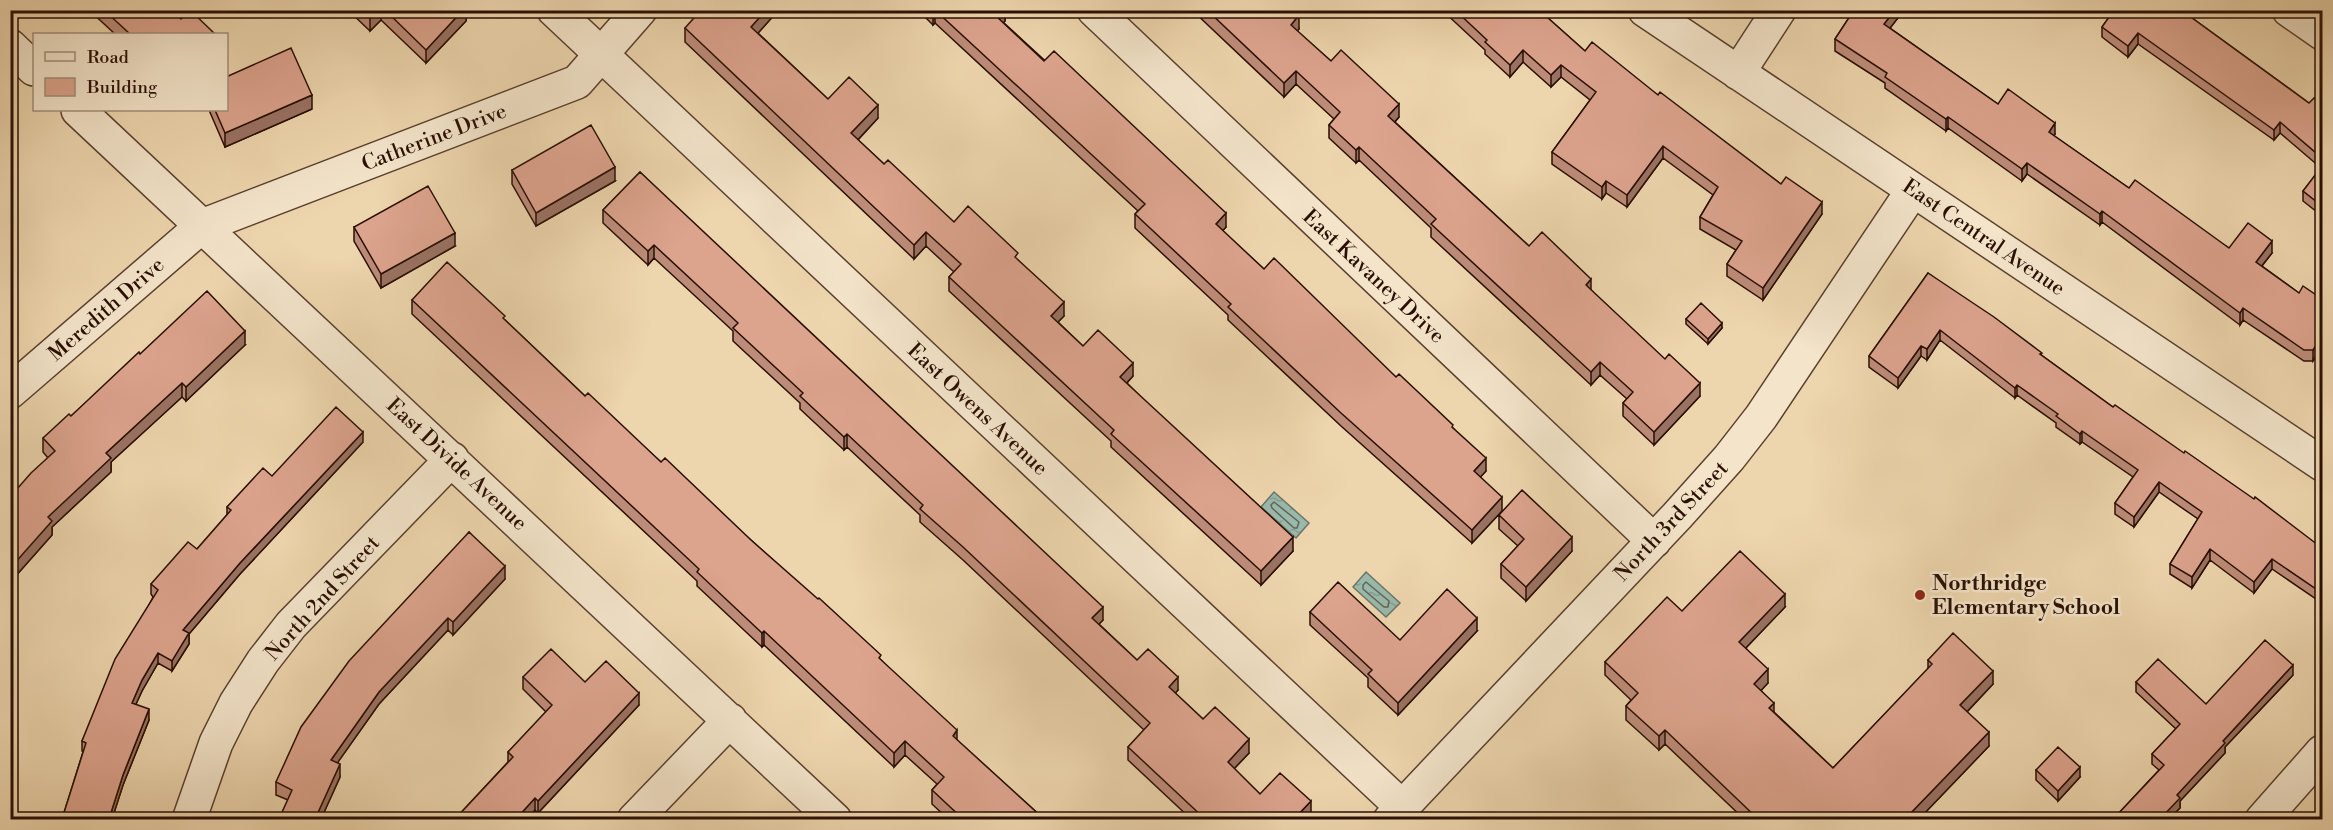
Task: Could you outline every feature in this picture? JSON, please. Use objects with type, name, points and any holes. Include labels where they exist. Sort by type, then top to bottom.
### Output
[{"type":"street","name":"East Owens Avenue","points":[[554,10],[1396,813]]},
{"type":"street","name":"Catherine Drive","points":[[202,226],[577,82],[640,10]]},
{"type":"street","name":"East Kavaney Drive","points":[[1094,10],[1654,541]]},
{"type":"street","name":"East Central Avenue","points":[[1645,10],[2322,464]]},
{"type":"street","points":[[1738,72],[1779,10]]},
{"type":"street","points":[[2289,10],[2322,33]]},
{"type":"street","points":[[10,46],[33,68]]},
{"type":"street","name":"East Divide Avenue","points":[[79,111],[835,819]]},
{"type":"street","name":"North 3rd Street","points":[[1396,813],[1654,541],[1746,437],[1913,190]]},
{"type":"street","name":"Meredith Drive","points":[[13,385],[202,226]]},
{"type":"street","name":"North 2nd Street","points":[[189,819],[216,742],[236,703],[263,661],[291,625],[452,459]]},
{"type":"street","points":[[634,819],[730,720]]},
{"type":"street","points":[[2262,819],[2322,752]]},
{"type":"water","points":[[1274,492],[1309,523],[1296,538],[1261,507]]},
{"type":"water","points":[[1366,572],[1400,603],[1386,617],[1353,587]]},
{"type":"building","points":[[104,10],[171,10],[181,19],[190,10],[214,33],[129,33]]},
{"type":"building","points":[[362,10],[377,10],[370,18]]},
{"type":"building","points":[[385,10],[463,10],[426,50]]},
{"type":"building","points":[[701,10],[766,10],[751,27],[828,99],[849,77],[878,105],[851,133],[884,164],[888,160],[954,222],[968,206],[1018,253],[1015,257],[1064,302],[1051,316],[1083,346],[1098,330],[1133,363],[1120,377],[1293,537],[1261,571],[1111,434],[1114,430],[949,277],[961,264],[926,232],[914,245],[685,28]]},
{"type":"building","points":[[935,10],[1002,10],[996,16],[1044,61],[1054,51],[1226,213],[1216,224],[1264,269],[1274,258],[1396,377],[1399,374],[1453,425],[1452,427],[1486,458],[1474,471],[1502,497],[1472,530],[1341,413],[1228,307],[1231,304],[1135,214],[1145,204]]},
{"type":"building","points":[[1207,10],[1294,10],[1299,15],[1291,25],[1331,61],[1341,50],[1399,104],[1388,116],[1529,246],[1542,232],[1591,279],[1586,285],[1665,359],[1669,354],[1700,383],[1654,432],[1623,403],[1633,392],[1600,362],[1591,372],[1431,224],[1436,219],[1359,147],[1356,150],[1329,125],[1340,112],[1296,71],[1284,83]]},
{"type":"building","points":[[1455,10],[1539,10],[1585,51],[1592,42],[1658,95],[1660,92],[1781,184],[1786,177],[1822,202],[1763,288],[1727,264],[1742,241],[1700,217],[1718,187],[1663,146],[1627,195],[1606,181],[1602,187],[1552,152],[1596,92],[1561,65],[1551,75],[1523,50],[1510,65]]},
{"type":"building","points":[[1854,10],[1895,10],[1884,24],[1998,104],[2008,89],[2055,123],[2049,132],[2129,188],[2135,180],[2229,248],[2248,223],[2272,241],[2256,262],[2299,293],[2303,286],[2322,299],[2322,336],[2313,350],[2304,350],[2243,308],[2240,313],[2102,211],[2100,214],[2027,163],[2022,169],[1948,117],[1946,119],[1885,77],[1887,73],[1835,39]]},
{"type":"building","points":[[2114,10],[2181,10],[2309,103],[2314,98],[2322,105],[2322,158],[2280,122],[2274,130],[2138,33],[2128,46],[2102,27]]},
{"type":"building","points":[[291,48],[312,95],[225,133],[215,111],[228,111],[228,76]]},
{"type":"building","points":[[591,125],[615,167],[536,213],[512,170]]},
{"type":"building","points":[[2322,166],[2322,206],[2303,191]]},
{"type":"building","points":[[640,172],[1103,607],[1092,618],[1137,660],[1148,649],[1178,677],[1169,687],[1203,719],[1215,707],[1249,739],[1228,762],[1260,794],[1280,773],[1311,801],[1294,819],[1205,819],[1128,747],[1150,723],[920,509],[923,505],[847,434],[844,437],[800,396],[803,393],[733,328],[738,323],[654,245],[648,251],[603,210]]},
{"type":"building","points":[[428,186],[455,233],[381,274],[354,227]]},
{"type":"building","points":[[447,262],[585,396],[588,393],[661,462],[665,458],[751,540],[881,655],[879,658],[957,730],[953,736],[1044,819],[963,819],[932,790],[944,777],[905,741],[894,753],[764,631],[762,633],[697,572],[699,569],[412,300]]},
{"type":"building","points":[[1928,273],[1994,317],[2113,407],[2115,405],[2254,499],[2255,497],[2322,548],[2322,593],[2272,559],[2254,582],[2210,549],[2192,577],[2170,564],[2202,512],[2159,482],[2134,517],[2115,503],[2138,470],[2082,431],[2080,434],[2056,416],[2058,414],[2017,385],[2015,388],[1940,330],[1927,349],[1921,346],[1898,378],[1869,356]]},
{"type":"building","points":[[207,291],[245,331],[186,387],[182,383],[106,453],[111,458],[48,517],[52,521],[13,565],[10,563],[10,497],[55,451],[43,438],[69,414],[71,416]]},
{"type":"building","points":[[1701,303],[1722,323],[1708,339],[1686,319]]},
{"type":"building","points":[[336,407],[363,432],[240,563],[183,630],[189,633],[172,661],[158,653],[142,680],[132,703],[149,709],[123,775],[109,819],[62,819],[86,743],[82,741],[115,659],[158,590],[151,584],[188,542],[197,549],[231,510],[227,507],[263,468],[272,476]]},
{"type":"building","points":[[1522,490],[1572,537],[1526,587],[1501,564],[1524,539],[1499,515]]},
{"type":"building","points":[[469,532],[505,566],[453,622],[448,618],[379,692],[331,760],[340,764],[315,819],[279,819],[292,790],[276,782],[301,727],[349,661]]},
{"type":"building","points":[[1740,551],[1785,594],[1739,642],[1768,669],[1754,684],[1774,703],[1769,708],[1833,768],[1932,664],[1928,660],[1953,633],[1993,671],[1960,705],[1989,732],[1905,819],[1758,819],[1665,730],[1659,736],[1626,706],[1638,693],[1605,662],[1667,597],[1682,611]]},
{"type":"building","points":[[1338,582],[1400,640],[1447,589],[1477,618],[1398,703],[1368,674],[1372,670],[1310,612]]},
{"type":"building","points":[[2265,640],[2293,665],[2223,741],[2225,743],[2177,795],[2180,798],[2160,819],[2122,819],[2117,815],[2164,765],[2152,754],[2180,724],[2136,682],[2158,659],[2206,704]]},
{"type":"building","points":[[551,649],[585,682],[606,661],[639,693],[538,801],[535,798],[516,819],[455,819],[513,757],[508,752],[552,705],[523,677]]},
{"type":"building","points":[[2058,747],[2080,767],[2058,791],[2036,770]]},
{"type":"building","points":[[1069,814],[1075,819],[1063,819]]},
{"type":"place","name":"Northridge Elementary School","points":[[1920,595]]}]
